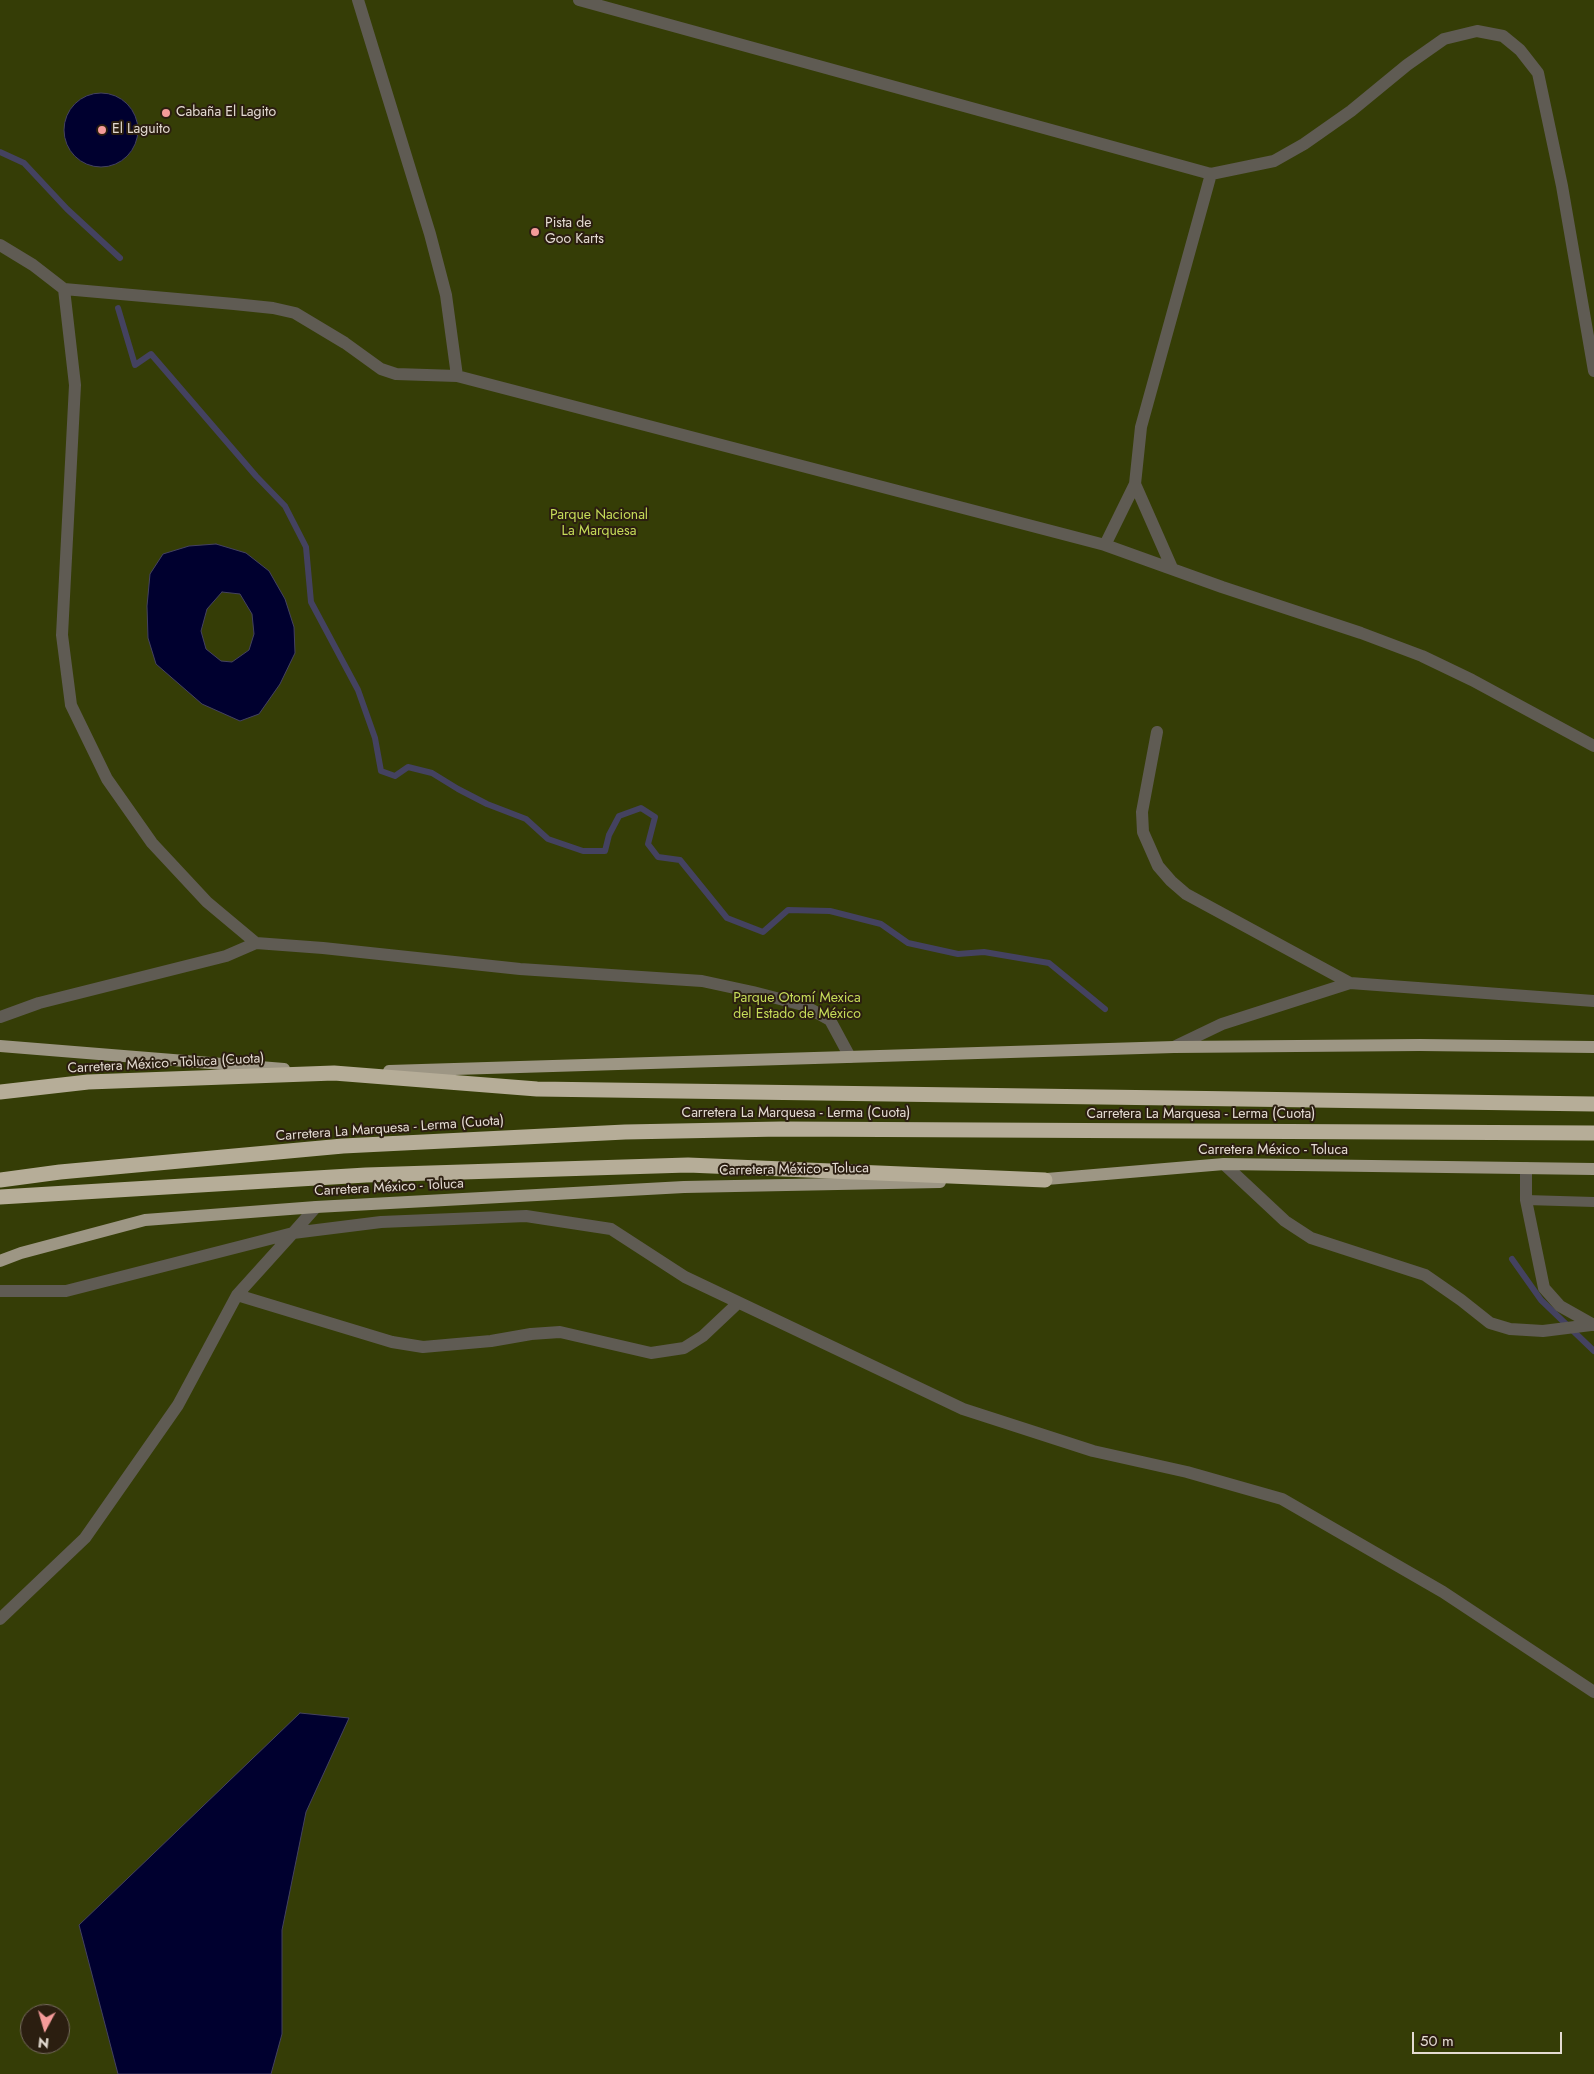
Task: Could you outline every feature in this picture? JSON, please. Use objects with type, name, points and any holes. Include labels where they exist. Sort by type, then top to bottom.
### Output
[{"type":"highway","name":"Carretera México - Toluca (Cuota)","points":[[0,1092],[88,1082],[334,1073]]},
{"type":"highway","name":"Carretera La Marquesa - Lerma (Cuota)","points":[[334,1073],[537,1090],[1594,1104]]},
{"type":"highway","name":"Carretera La Marquesa - Lerma (Cuota)","points":[[0,1180],[60,1172],[343,1146],[625,1132],[801,1130],[1594,1132]]},
{"type":"highway","points":[[0,1197],[366,1175],[688,1165],[1045,1180]]},
{"type":"main road","points":[[0,1046],[334,1073],[1174,1047],[1430,1045],[1594,1047]]},
{"type":"main road","name":"Carretera México - Toluca","points":[[0,1261],[22,1253],[145,1220],[316,1208],[684,1187],[1045,1180],[1224,1164],[1594,1170]]},
{"type":"street","points":[[358,0],[430,234],[446,295],[457,376]]},
{"type":"street","points":[[578,0],[1211,174],[1274,161],[1304,144],[1351,111],[1408,65],[1444,40],[1477,31],[1503,36],[1520,50],[1538,73],[1562,186],[1594,371]]},
{"type":"street","points":[[1105,545],[1135,484],[1140,427],[1211,174]]},
{"type":"street","points":[[0,245],[33,265],[64,289],[234,304],[287,311],[295,313],[316,325],[381,369],[396,374],[457,376],[1105,545],[1222,587],[1361,633],[1422,656],[1472,680],[1594,746]]},
{"type":"street","points":[[64,289],[75,385],[62,636],[71,705],[107,779],[152,843],[207,902],[256,943]]},
{"type":"street","points":[[1135,484],[1172,568]]},
{"type":"street","points":[[1157,732],[1142,812],[1143,832],[1158,866],[1170,881],[1186,894],[1350,982]]},
{"type":"street","points":[[0,1018],[39,1003],[226,956],[256,943],[323,948],[520,969],[702,981],[803,1005],[830,1020],[850,1057]]},
{"type":"street","points":[[1174,1047],[1222,1024],[1350,982],[1594,1001]]},
{"type":"street","points":[[1224,1164],[1285,1221],[1311,1238],[1424,1275],[1461,1300],[1490,1324],[1510,1329],[1543,1331],[1593,1325]]},
{"type":"street","points":[[1526,1168],[1526,1200],[1544,1288],[1560,1306],[1593,1325]]},
{"type":"street","points":[[0,1619],[85,1538],[178,1405],[237,1295],[316,1208]]},
{"type":"street","points":[[0,1291],[66,1291],[293,1234],[381,1222],[526,1216],[610,1229],[685,1277],[964,1409],[1093,1451],[1187,1472],[1282,1499],[1443,1592],[1594,1692]]},
{"type":"street","points":[[237,1295],[392,1342],[423,1347],[560,1332],[651,1353],[684,1348],[703,1336],[738,1303]]},
{"type":"lane","points":[[1526,1200],[1594,1202]]},
{"type":"green space","name":"Parque Otomí Mexica del Estado de México","points":[[0,0],[1594,0],[1594,2074],[0,2074]]},
{"type":"shaded area","points":[[101,93],[115,96],[127,104],[135,116],[138,130],[135,144],[127,156],[115,164],[101,167],[87,164],[75,156],[67,144],[64,130],[67,116],[75,104],[87,96]]},
{"type":"shaded area","points":[[216,544],[246,553],[269,571],[285,599],[294,627],[295,653],[280,684],[259,714],[240,721],[202,704],[156,664],[148,638],[147,606],[150,574],[163,554],[189,546]],"holes":[[[222,592],[240,594],[252,614],[254,634],[249,650],[232,662],[221,661],[206,649],[201,631],[207,609]]]},
{"type":"shaded area","points":[[300,1713],[349,1718],[306,1812],[282,1930],[282,2034],[271,2074],[118,2074],[79,1925]]},
{"type":"waterway","points":[[0,152],[24,163],[67,209],[120,258]]},
{"type":"waterway","points":[[118,308],[135,365],[151,354],[256,476],[285,506],[306,547],[311,602],[358,690],[375,738],[381,771],[395,776],[408,767],[432,773],[487,804],[526,819],[548,839],[583,851],[605,851],[609,835],[619,816],[641,808],[655,817],[648,844],[658,857],[680,860],[727,918],[763,932],[788,910],[830,911],[881,924],[908,943],[958,954],[984,952],[1049,963],[1105,1009]]},
{"type":"waterway","points":[[1512,1259],[1541,1300],[1594,1351]]},
{"type":"place","name":"Cabaña El Lagito","points":[[166,113]]},
{"type":"place","name":"El Laguito","points":[[102,130]]},
{"type":"place","name":"Pista de Goo Karts","points":[[535,232]]},
{"type":"park label","name":"Parque Nacional La Marquesa","points":[[599,524]]}]
